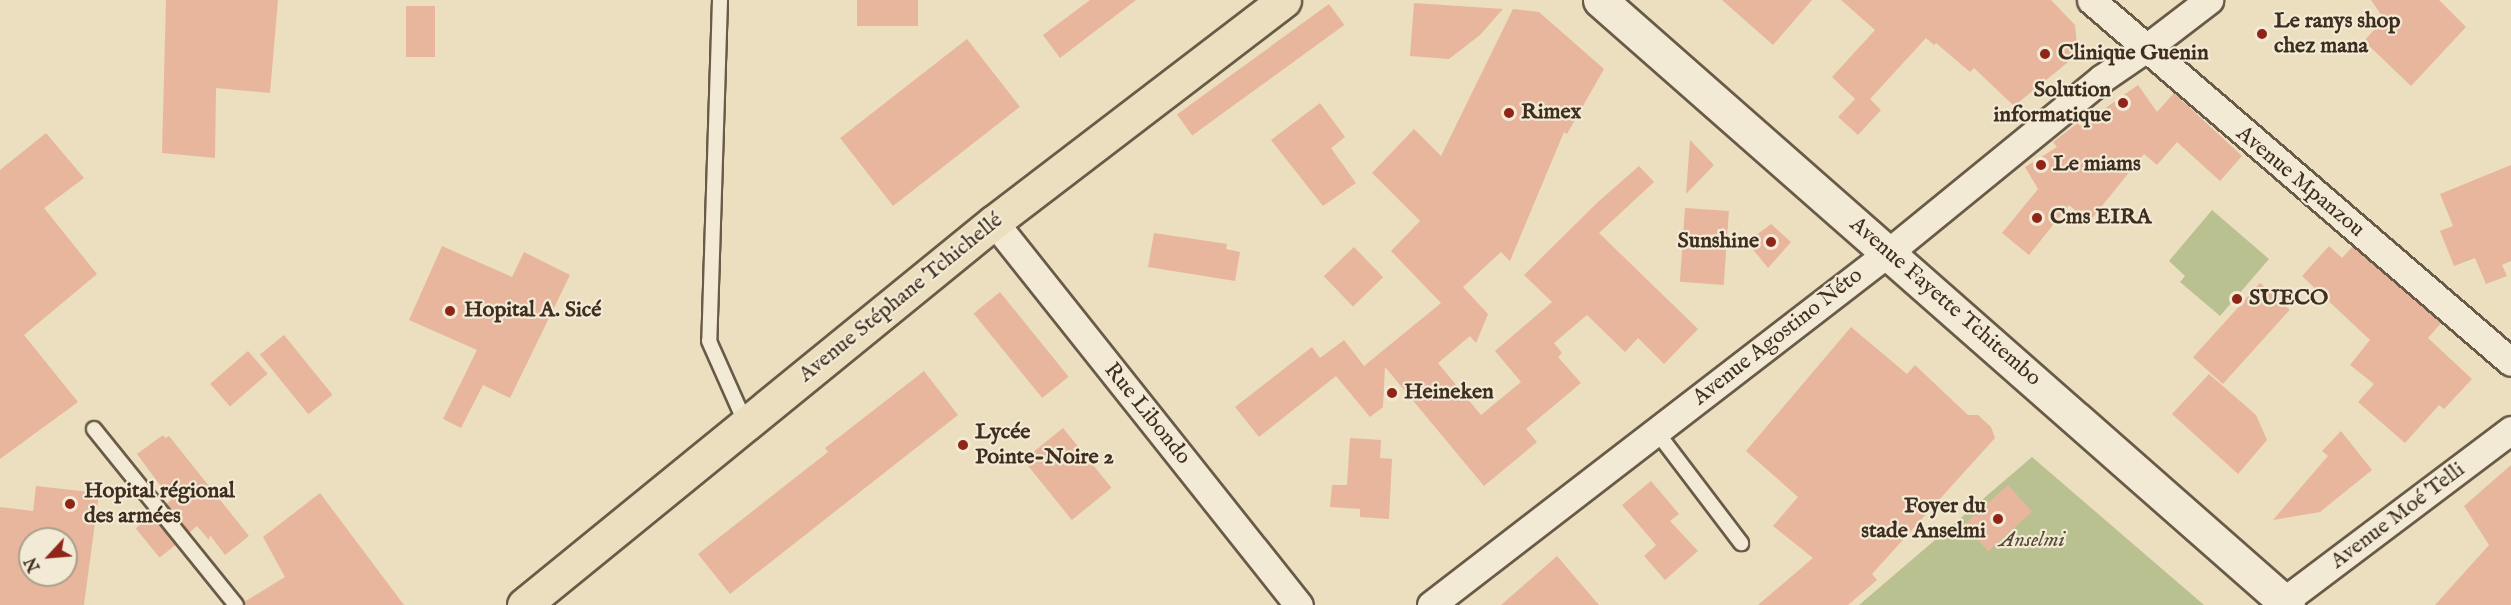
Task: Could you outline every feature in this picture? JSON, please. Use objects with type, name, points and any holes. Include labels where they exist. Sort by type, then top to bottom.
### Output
[{"type":"highway","name":"Avenue Stéphane Tchichellé","points":[[524,605],[994,222],[1284,0]]},
{"type":"street","name":"Avenue Fayette Tchitembo","points":[[1600,0],[2286,603]]},
{"type":"street","name":"Avenue Mpanzou","points":[[2091,0],[2145,50],[2511,362]]},
{"type":"street","name":"Avenue Agostino Néto","points":[[1431,605],[1889,252],[2101,79],[2145,50],[2209,0]]},
{"type":"street","name":"Rue Libondo","points":[[994,222],[1299,605]]},
{"type":"street","name":"Avenue Moé Telli","points":[[2286,603],[2511,430]]},
{"type":"lane","points":[[720,0],[709,341],[746,424]]},
{"type":"lane","points":[[94,429],[236,605]]},
{"type":"lane","points":[[1656,431],[1741,543]]},
{"type":"green space","points":[[2212,210],[2269,259],[2220,316],[2180,282],[2185,276],[2169,261]]},
{"type":"green space","name":"Anselmi","points":[[2032,457],[2204,605],[1859,605]]},
{"type":"building","points":[[166,0],[278,0],[270,93],[216,88],[215,158],[162,153]]},
{"type":"building","points":[[857,0],[918,0],[918,26],[857,26]]},
{"type":"building","points":[[1090,0],[1136,0],[1060,58],[1043,35]]},
{"type":"building","points":[[1722,0],[1812,0],[1773,45]]},
{"type":"building","points":[[1841,0],[2051,0],[2075,25],[2078,54],[2014,106],[1974,68],[1970,72],[1936,43],[1934,45],[1926,38],[1870,99],[1881,110],[1858,135],[1838,117],[1855,99],[1832,77],[1875,30]]},
{"type":"building","points":[[2371,0],[2439,0],[2466,27],[2411,86],[2364,41],[2384,19]]},
{"type":"building","points":[[1414,3],[1503,9],[1480,35],[1449,59],[1410,56]]},
{"type":"building","points":[[1329,4],[1344,25],[1192,136],[1177,115]]},
{"type":"building","points":[[406,6],[435,6],[435,57],[406,57]]},
{"type":"building","points":[[1513,9],[1539,12],[1604,69],[1567,134],[1564,132],[1510,261],[1501,252],[1463,287],[1488,314],[1476,343],[1470,336],[1438,363],[1481,415],[1521,382],[1495,351],[1552,302],[1524,275],[1599,201],[1639,166],[1654,182],[1599,233],[1698,329],[1664,364],[1638,338],[1625,352],[1587,315],[1554,343],[1562,353],[1558,357],[1581,383],[1526,429],[1537,442],[1484,486],[1385,367],[1383,407],[1370,417],[1336,376],[1259,437],[1235,407],[1312,347],[1320,358],[1344,340],[1364,366],[1441,303],[1391,251],[1420,221],[1372,173],[1414,129],[1441,156]]},
{"type":"building","points":[[967,39],[1020,107],[893,206],[840,138]]},
{"type":"building","points":[[2138,85],[2157,112],[2174,93],[2242,156],[2220,181],[2177,142],[2157,165],[2144,154],[2089,222],[2069,205],[2029,255],[2002,233],[2038,189],[2025,167],[2057,147],[2053,142],[2078,123],[2080,126]]},
{"type":"building","points":[[1320,103],[1345,137],[1331,148],[1356,183],[1323,206],[1271,140]]},
{"type":"building","points":[[46,133],[84,178],[44,208],[97,274],[24,335],[78,402],[0,459],[0,170]]},
{"type":"building","points":[[1690,140],[1714,165],[1686,194]]},
{"type":"building","points":[[2511,165],[2511,261],[2502,265],[2507,276],[2486,284],[2475,258],[2454,266],[2440,231],[2453,226],[2440,194]]},
{"type":"building","points":[[1685,208],[1729,211],[1724,285],[1680,282]]},
{"type":"building","points":[[1771,224],[1791,242],[1768,268],[1747,242]]},
{"type":"building","points":[[1154,233],[1227,244],[1226,249],[1240,252],[1235,281],[1148,267]]},
{"type":"building","points":[[442,246],[512,277],[524,252],[570,275],[510,398],[483,385],[461,428],[443,419],[477,350],[409,320]]},
{"type":"building","points":[[2329,246],[2342,258],[2353,246],[2441,323],[2428,338],[2472,379],[2444,409],[2439,405],[2405,443],[2358,402],[2374,384],[2350,365],[2370,340],[2302,276]]},
{"type":"building","points":[[1354,247],[1383,277],[1353,306],[1324,276]]},
{"type":"building","points":[[2260,283],[2290,310],[2223,384],[2193,357]]},
{"type":"building","points":[[1000,292],[1069,377],[1042,398],[974,313]]},
{"type":"building","points":[[1851,327],[1907,374],[1915,365],[1968,415],[1978,415],[1991,427],[1995,438],[1872,574],[1877,580],[1848,605],[1758,605],[1813,558],[1773,526],[1798,497],[1746,451]]},
{"type":"building","points":[[284,335],[332,395],[308,414],[260,355]]},
{"type":"building","points":[[248,351],[268,374],[230,406],[210,384]]},
{"type":"building","points":[[924,371],[958,415],[730,594],[698,554],[828,452],[825,448]]},
{"type":"building","points":[[2209,374],[2256,415],[2267,440],[2238,474],[2172,414]]},
{"type":"building","points":[[1063,428],[1111,488],[1072,520],[1023,460]]},
{"type":"building","points":[[2341,431],[2372,470],[2320,512],[2273,520],[2328,456],[2322,451]]},
{"type":"building","points":[[163,435],[165,438],[169,436],[249,536],[225,555],[210,535],[209,540],[197,526],[189,533],[166,504],[171,500],[137,454]]},
{"type":"building","points":[[1350,438],[1381,440],[1380,458],[1392,459],[1389,519],[1360,517],[1360,509],[1330,507],[1332,485],[1347,485]]},
{"type":"building","points":[[2511,465],[2511,605],[2435,605],[2489,545],[2464,506]]},
{"type":"building","points":[[1651,481],[1679,514],[1670,521],[1698,551],[1665,580],[1644,556],[1656,545],[1622,505]]},
{"type":"building","name":"Foyer du stade Anselmi","points":[[2008,485],[2032,512],[1988,551],[1964,524]]},
{"type":"building","points":[[36,486],[99,493],[84,605],[0,605],[0,507],[33,511]]},
{"type":"building","points":[[320,493],[404,605],[245,605],[244,602],[285,577],[263,537]]},
{"type":"building","points":[[152,515],[176,545],[160,558],[136,528]]},
{"type":"building","points":[[1557,556],[1599,605],[1501,605]]},
{"type":"place","name":"Le ranys shop chez mana","points":[[2262,34]]},
{"type":"place","name":"Clinique Guenin","points":[[2045,54]]},
{"type":"place","name":"Solution informatique","points":[[2123,103]]},
{"type":"place","name":"Rimex","points":[[1509,113]]},
{"type":"place","name":"Le miams","points":[[2041,165]]},
{"type":"place","name":"Cms EIRA","points":[[2037,218]]},
{"type":"place","name":"Sunshine","points":[[1771,242]]},
{"type":"place","name":"SUECO","points":[[2237,299]]},
{"type":"place","name":"Hopital A. Sicé","points":[[450,311]]},
{"type":"place","name":"Heineken","points":[[1392,393]]},
{"type":"place","name":"Lycée Pointe-Noire 2","points":[[963,445]]},
{"type":"place","name":"Hopital régional des armées","points":[[70,504]]},
{"type":"place","name":"Foyer du stade Anselmi","points":[[1998,519]]}]
